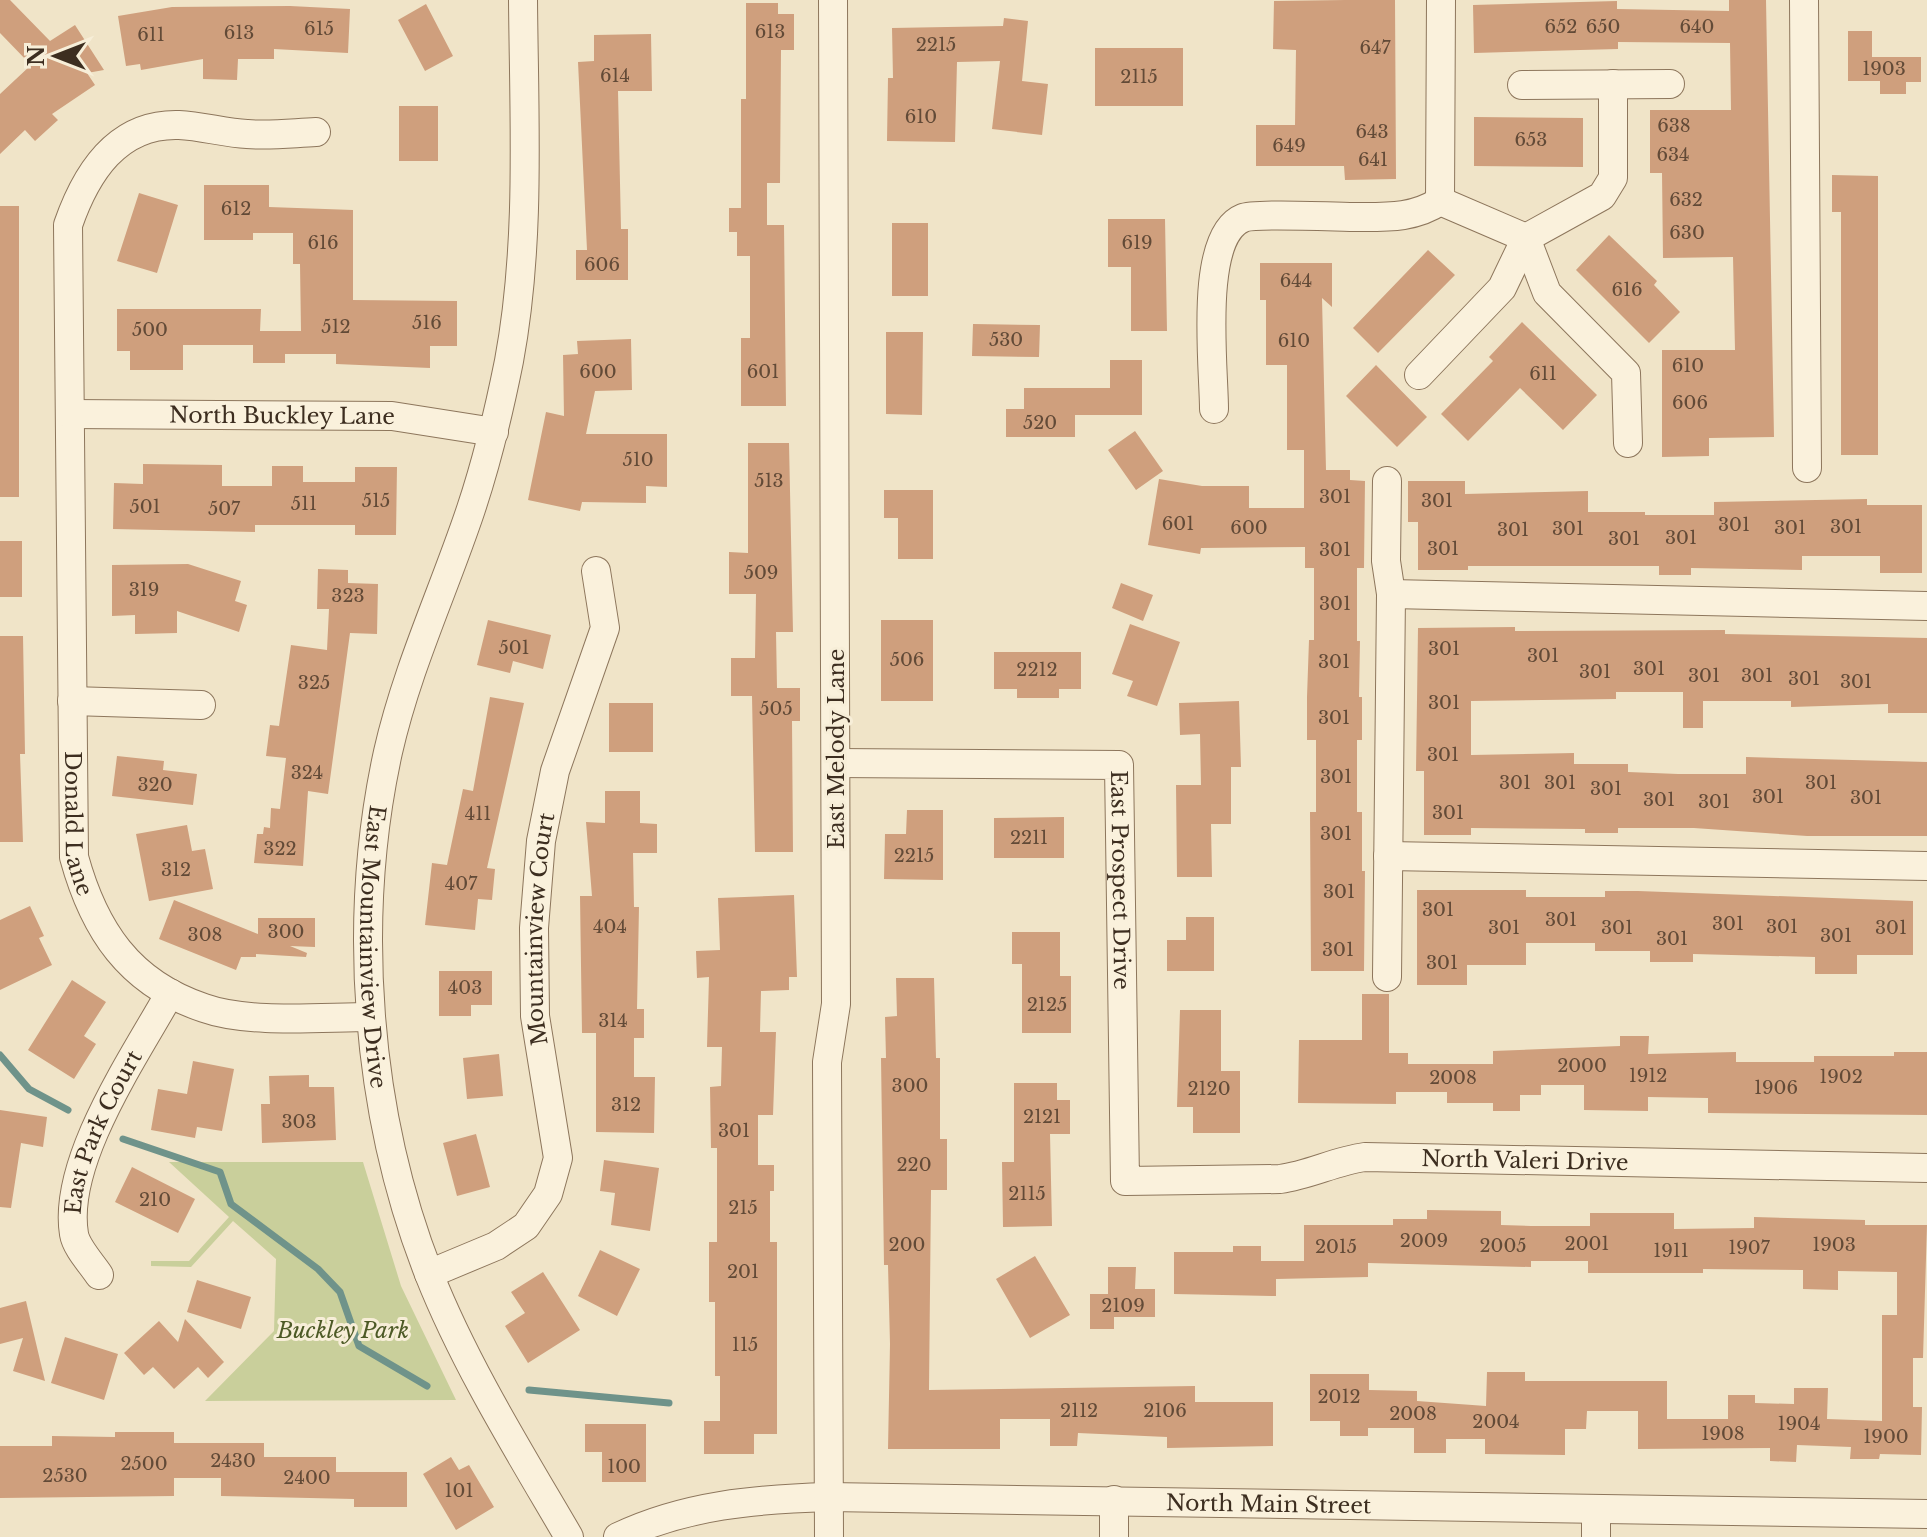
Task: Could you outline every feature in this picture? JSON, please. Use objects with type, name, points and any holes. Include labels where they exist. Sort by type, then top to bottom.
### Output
[{"type":"street","name":"East Mountainview Drive","points":[[523,0],[524,165],[519,276],[510,357],[494,432],[471,509],[415,660],[388,752],[375,832],[368,920],[370,1017],[399,1176],[429,1274],[461,1341],[569,1537]]},
{"type":"street","name":"East Melody Lane","points":[[829,1537],[827,1062],[836,1004],[833,0]]},
{"type":"street","points":[[1440,201],[1441,0]]},
{"type":"street","points":[[1804,0],[1807,468]]},
{"type":"street","points":[[1419,375],[1502,288],[1526,238],[1602,196],[1613,178],[1613,84]]},
{"type":"street","points":[[1522,85],[1670,84]]},
{"type":"street","name":"Donald Lane","points":[[316,132],[249,135],[176,125],[136,132],[107,153],[82,186],[68,225],[74,857],[84,893],[101,928],[122,960],[170,993],[205,1009],[249,1015],[370,1017]]},
{"type":"street","points":[[1440,201],[1526,238],[1547,293],[1626,373],[1628,443]]},
{"type":"street","points":[[1214,409],[1214,263],[1223,234],[1243,217],[1392,217],[1424,212],[1440,201]]},
{"type":"street","name":"North Buckley Lane","points":[[70,414],[392,416],[494,432]]},
{"type":"street","points":[[1387,481],[1386,561],[1391,594],[1387,977]]},
{"type":"street","name":"Mountainview Court","points":[[429,1274],[496,1246],[526,1226],[548,1194],[558,1158],[535,1016],[534,928],[541,841],[555,771],[605,628],[596,571]]},
{"type":"street","points":[[1391,594],[1927,606]]},
{"type":"street","points":[[72,701],[201,705]]},
{"type":"street","name":"East Prospect Drive","points":[[836,763],[1119,765],[1125,1181]]},
{"type":"street","points":[[1388,856],[1927,866]]},
{"type":"street","name":"East Park Court","points":[[99,1275],[74,1237],[72,1194],[88,1144],[170,993]]},
{"type":"street","name":"North Valeri Drive","points":[[1125,1181],[1280,1179],[1365,1157],[1927,1168]]},
{"type":"street","name":"North Main Street","points":[[618,1537],[671,1517],[731,1502],[829,1497],[1927,1514]]},
{"type":"street","points":[[1114,1500],[1114,1537]]},
{"type":"street","points":[[1596,1509],[1596,1537]]},
{"type":"green space","name":"Buckley Park","points":[[169,1162],[363,1162],[401,1286],[456,1400],[205,1401],[274,1331],[276,1259],[233,1221],[191,1267],[151,1266],[151,1261],[189,1261],[229,1217]]},
{"type":"building","points":[[0,0],[10,0],[50,41],[75,25],[104,70],[87,73],[95,85],[52,114],[58,120],[35,141],[25,130],[0,154],[0,94],[31,65],[0,33]]},
{"type":"building","points":[[1395,0],[1396,179],[1345,180],[1344,166],[1256,166],[1256,125],[1295,125],[1296,50],[1273,49],[1274,1]]},
{"type":"building","points":[[1729,0],[1766,0],[1774,437],[1709,438],[1709,456],[1662,457],[1662,350],[1735,350],[1733,257],[1663,258],[1662,173],[1650,173],[1650,110],[1731,110],[1730,43],[1618,42],[1618,49],[1474,53],[1473,5],[1617,1],[1617,9],[1729,11]]},
{"type":"building","points":[[746,3],[778,3],[778,14],[794,14],[794,50],[781,50],[780,183],[767,183],[767,225],[784,225],[786,406],[741,406],[741,338],[750,338],[750,256],[737,256],[737,232],[729,232],[729,208],[741,208],[741,99],[746,99]]},
{"type":"building","points":[[426,4],[453,56],[425,71],[398,20]]},
{"type":"building","points":[[172,7],[350,9],[348,53],[274,49],[274,59],[238,59],[237,80],[203,79],[203,59],[141,70],[140,64],[126,66],[118,16]]},
{"type":"building","points":[[1004,18],[1028,21],[1022,81],[1048,84],[1042,135],[992,129],[1000,61],[957,62],[955,142],[887,141],[888,78],[893,78],[892,28],[1003,26]]},
{"type":"building","points":[[1848,31],[1872,31],[1872,57],[1921,57],[1921,82],[1906,82],[1906,94],[1880,94],[1880,81],[1848,81]]},
{"type":"building","points":[[651,34],[652,91],[618,91],[621,229],[628,229],[628,280],[576,280],[576,250],[587,250],[578,62],[594,61],[594,35]]},
{"type":"building","points":[[1095,48],[1183,48],[1183,106],[1095,106]]},
{"type":"building","points":[[399,106],[438,106],[438,161],[399,161]]},
{"type":"building","points":[[1474,117],[1583,118],[1583,167],[1474,166]]},
{"type":"building","points":[[1832,175],[1878,176],[1878,455],[1841,455],[1841,212],[1832,212]]},
{"type":"building","points":[[204,185],[269,185],[269,207],[353,210],[353,300],[457,301],[457,346],[430,346],[430,368],[336,364],[336,354],[285,354],[285,363],[253,363],[253,345],[183,345],[183,370],[130,370],[130,351],[117,351],[117,309],[261,309],[260,331],[301,331],[300,264],[293,264],[293,233],[253,233],[253,240],[204,240]]},
{"type":"building","points":[[139,193],[178,205],[157,273],[117,261]]},
{"type":"building","points":[[0,206],[19,206],[19,497],[0,497]]},
{"type":"building","points":[[1108,219],[1165,219],[1167,331],[1131,331],[1131,267],[1108,267]]},
{"type":"building","points":[[892,223],[928,223],[928,296],[892,296]]},
{"type":"building","points":[[1609,235],[1657,281],[1654,285],[1680,312],[1649,343],[1576,270]]},
{"type":"building","points":[[1428,250],[1455,275],[1378,353],[1353,328]]},
{"type":"building","points":[[1260,263],[1332,263],[1332,307],[1322,298],[1326,470],[1350,470],[1350,480],[1365,481],[1364,568],[1357,568],[1362,740],[1357,740],[1357,812],[1362,812],[1362,871],[1365,871],[1364,971],[1311,971],[1310,812],[1316,812],[1316,740],[1307,740],[1307,697],[1309,640],[1314,640],[1314,568],[1305,568],[1305,547],[1201,548],[1200,554],[1148,545],[1159,479],[1202,486],[1249,486],[1249,508],[1304,508],[1304,450],[1287,450],[1287,365],[1266,365],[1266,300],[1260,300]]},
{"type":"building","points":[[1522,322],[1597,395],[1563,430],[1520,388],[1468,441],[1441,414],[1493,361],[1489,357]]},
{"type":"building","points":[[973,324],[1040,325],[1039,357],[972,356]]},
{"type":"building","points":[[886,332],[923,332],[922,415],[886,414]]},
{"type":"building","points":[[631,339],[632,390],[595,391],[586,434],[667,434],[667,487],[646,486],[646,503],[582,502],[580,511],[528,500],[546,412],[564,416],[563,355],[578,354],[577,341]]},
{"type":"building","points":[[1110,360],[1142,360],[1142,415],[1075,415],[1075,437],[1006,437],[1006,409],[1024,409],[1024,388],[1110,388]]},
{"type":"building","points":[[1376,365],[1427,417],[1397,447],[1346,396]]},
{"type":"building","points":[[1135,431],[1163,471],[1136,490],[1108,450]]},
{"type":"building","points":[[748,443],[789,443],[793,632],[776,632],[777,688],[800,688],[800,721],[792,721],[793,852],[755,852],[752,696],[731,696],[731,658],[755,658],[756,594],[729,594],[729,552],[748,553]]},
{"type":"building","points":[[143,464],[222,465],[222,486],[272,486],[272,466],[303,466],[303,482],[355,482],[355,467],[397,467],[396,535],[355,535],[355,525],[255,525],[255,532],[113,529],[114,483],[143,484]]},
{"type":"building","points":[[1408,481],[1465,481],[1465,494],[1588,491],[1588,512],[1645,512],[1645,515],[1714,515],[1714,502],[1867,499],[1867,505],[1922,505],[1922,573],[1880,573],[1880,556],[1802,556],[1802,570],[1691,568],[1691,575],[1659,575],[1659,566],[1468,566],[1468,570],[1418,570],[1418,522],[1408,522]]},
{"type":"building","points":[[884,490],[933,490],[933,559],[898,559],[898,518],[884,518]]},
{"type":"building","points":[[0,541],[22,541],[22,597],[0,597]]},
{"type":"building","points":[[188,564],[241,581],[235,601],[247,605],[239,632],[177,611],[177,633],[135,634],[135,615],[112,616],[112,565]]},
{"type":"building","points":[[318,569],[348,570],[348,583],[378,584],[377,634],[350,633],[328,794],[308,791],[303,866],[254,863],[257,834],[263,834],[264,827],[270,828],[271,808],[280,809],[286,758],[266,756],[270,725],[279,726],[291,645],[327,650],[329,609],[317,609]]},
{"type":"building","points":[[1121,583],[1153,595],[1143,621],[1112,608]]},
{"type":"building","points":[[488,620],[551,635],[543,669],[513,661],[510,673],[477,665]]},
{"type":"building","points":[[881,620],[933,620],[933,701],[881,701]]},
{"type":"building","points":[[1130,624],[1180,642],[1157,706],[1127,696],[1133,681],[1112,674]]},
{"type":"building","points":[[1515,627],[1515,631],[1725,630],[1725,634],[1927,638],[1927,713],[1888,713],[1888,704],[1791,707],[1791,701],[1703,701],[1703,728],[1683,728],[1683,692],[1616,692],[1616,699],[1471,701],[1471,755],[1574,753],[1574,764],[1628,764],[1628,772],[1678,774],[1746,774],[1746,757],[1927,762],[1927,836],[1807,836],[1694,828],[1618,828],[1618,833],[1585,833],[1585,829],[1471,828],[1471,835],[1424,835],[1424,771],[1416,771],[1418,628]]},
{"type":"building","points":[[0,636],[23,636],[25,754],[20,754],[23,842],[0,842]]},
{"type":"building","points":[[994,652],[1081,652],[1081,689],[1059,689],[1059,698],[1017,698],[1017,689],[994,689]]},
{"type":"building","points":[[490,697],[524,703],[487,868],[495,869],[492,900],[478,899],[475,930],[425,925],[432,863],[447,865],[463,789],[473,791]]},
{"type":"building","points":[[1239,701],[1241,767],[1231,767],[1231,824],[1211,824],[1212,877],[1177,877],[1176,785],[1201,785],[1200,734],[1180,735],[1179,703]]},
{"type":"building","points":[[609,703],[653,703],[653,752],[609,752]]},
{"type":"building","points":[[117,756],[164,761],[163,770],[197,774],[193,805],[112,796]]},
{"type":"building","points":[[605,791],[640,791],[640,823],[657,824],[657,853],[633,853],[634,907],[639,907],[637,1009],[644,1009],[644,1038],[634,1038],[634,1077],[655,1077],[654,1133],[596,1132],[596,1033],[582,1033],[580,896],[592,896],[586,822],[605,823]]},
{"type":"building","points":[[907,810],[943,810],[943,880],[884,879],[885,834],[906,834]]},
{"type":"building","points":[[1064,817],[1064,858],[994,858],[994,818]]},
{"type":"building","points":[[187,825],[192,851],[205,849],[213,889],[149,901],[136,834]]},
{"type":"building","points":[[1417,890],[1526,890],[1526,897],[1605,897],[1605,891],[1638,891],[1913,901],[1913,955],[1857,955],[1857,974],[1815,974],[1815,957],[1693,954],[1693,962],[1650,962],[1650,951],[1595,951],[1595,943],[1526,943],[1526,965],[1467,965],[1467,985],[1417,985]]},
{"type":"building","points":[[794,895],[797,977],[789,977],[789,990],[761,991],[760,1032],[776,1032],[773,1115],[758,1115],[758,1165],[774,1165],[774,1191],[770,1191],[770,1242],[777,1242],[777,1434],[754,1434],[754,1454],[704,1454],[704,1421],[720,1421],[720,1376],[715,1376],[715,1302],[709,1302],[709,1242],[717,1242],[717,1148],[711,1148],[710,1087],[721,1086],[722,1047],[707,1047],[709,977],[697,978],[696,951],[720,950],[718,898]]},
{"type":"building","points":[[174,900],[258,934],[258,918],[315,918],[315,947],[290,946],[307,953],[306,957],[256,954],[256,957],[241,957],[236,970],[159,939]]},
{"type":"building","points":[[30,906],[44,936],[39,938],[52,965],[0,990],[0,920]]},
{"type":"building","points":[[1186,917],[1214,917],[1214,971],[1167,971],[1167,940],[1186,940]]},
{"type":"building","points":[[1012,932],[1060,932],[1060,976],[1071,976],[1071,1033],[1022,1033],[1022,964],[1012,964]]},
{"type":"building","points":[[439,971],[492,971],[492,1005],[471,1005],[471,1016],[439,1016]]},
{"type":"building","points":[[896,978],[934,978],[936,1058],[940,1058],[940,1139],[947,1139],[947,1190],[931,1190],[929,1390],[1195,1386],[1195,1402],[1273,1402],[1273,1446],[1167,1448],[1167,1437],[1078,1433],[1077,1446],[1050,1446],[1050,1419],[1000,1419],[1000,1449],[888,1449],[890,1344],[888,1265],[884,1265],[881,1058],[886,1058],[885,1017],[897,1016]]},
{"type":"building","points":[[72,980],[106,1002],[84,1036],[96,1044],[74,1079],[28,1050]]},
{"type":"building","points":[[1362,994],[1389,994],[1389,1053],[1408,1053],[1408,1064],[1493,1064],[1493,1051],[1620,1046],[1620,1036],[1649,1036],[1648,1054],[1736,1052],[1736,1062],[1814,1062],[1814,1056],[1894,1056],[1894,1052],[1927,1052],[1927,1115],[1708,1113],[1708,1098],[1648,1097],[1648,1111],[1584,1110],[1584,1085],[1541,1085],[1541,1095],[1520,1095],[1520,1111],[1493,1111],[1493,1103],[1447,1103],[1447,1092],[1396,1092],[1396,1104],[1298,1103],[1299,1040],[1362,1040]]},
{"type":"building","points":[[1180,1010],[1221,1010],[1221,1071],[1240,1071],[1240,1133],[1193,1133],[1193,1107],[1177,1107]]},
{"type":"building","points":[[499,1054],[503,1096],[467,1099],[463,1058]]},
{"type":"building","points":[[193,1061],[234,1069],[222,1131],[197,1127],[195,1138],[151,1130],[158,1089],[187,1094]]},
{"type":"building","points":[[309,1075],[309,1087],[334,1087],[336,1140],[262,1143],[261,1104],[270,1104],[269,1076]]},
{"type":"building","points":[[1014,1083],[1057,1083],[1057,1100],[1070,1100],[1070,1134],[1050,1134],[1052,1226],[1003,1227],[1002,1162],[1014,1162]]},
{"type":"building","points":[[0,1110],[47,1117],[43,1147],[21,1143],[11,1208],[0,1207]]},
{"type":"building","points":[[476,1134],[490,1187],[457,1196],[443,1143]]},
{"type":"building","points":[[604,1160],[659,1168],[650,1231],[611,1225],[615,1193],[600,1191]]},
{"type":"building","points":[[132,1167],[195,1199],[178,1233],[115,1202]]},
{"type":"building","points":[[1427,1210],[1501,1211],[1501,1225],[1531,1226],[1590,1226],[1590,1213],[1674,1213],[1674,1229],[1754,1228],[1754,1217],[1865,1220],[1865,1225],[1927,1225],[1923,1358],[1913,1358],[1913,1407],[1922,1407],[1921,1455],[1880,1454],[1879,1459],[1850,1459],[1851,1447],[1797,1445],[1796,1462],[1770,1461],[1770,1448],[1638,1449],[1638,1411],[1587,1411],[1586,1429],[1565,1429],[1565,1455],[1485,1454],[1485,1439],[1446,1439],[1446,1453],[1414,1453],[1414,1428],[1368,1428],[1368,1436],[1340,1436],[1340,1421],[1310,1421],[1310,1374],[1369,1374],[1369,1390],[1417,1391],[1417,1401],[1486,1406],[1487,1372],[1525,1372],[1525,1381],[1667,1381],[1667,1419],[1728,1419],[1728,1395],[1755,1395],[1755,1403],[1794,1404],[1794,1388],[1828,1388],[1827,1419],[1882,1421],[1882,1315],[1897,1315],[1897,1272],[1838,1271],[1838,1290],[1803,1289],[1803,1270],[1588,1273],[1588,1261],[1531,1261],[1531,1267],[1368,1263],[1368,1277],[1276,1279],[1276,1296],[1174,1294],[1174,1252],[1233,1252],[1233,1246],[1261,1246],[1261,1261],[1304,1261],[1304,1225],[1393,1225],[1393,1219],[1427,1219]]},
{"type":"building","points":[[600,1250],[640,1269],[617,1316],[578,1296]]},
{"type":"building","points":[[1035,1256],[1070,1315],[1030,1338],[996,1279]]},
{"type":"building","points":[[1108,1267],[1136,1267],[1135,1289],[1155,1289],[1155,1317],[1114,1317],[1114,1329],[1090,1329],[1090,1294],[1108,1294]]},
{"type":"building","points":[[543,1272],[580,1330],[528,1363],[505,1326],[525,1313],[511,1292]]},
{"type":"building","points":[[197,1280],[251,1297],[241,1329],[187,1312]]},
{"type":"building","points":[[26,1301],[45,1381],[13,1371],[23,1338],[0,1344],[0,1308]]},
{"type":"building","points":[[185,1319],[224,1362],[208,1378],[198,1367],[174,1389],[153,1367],[144,1375],[124,1353],[159,1321],[178,1342]]},
{"type":"building","points":[[65,1337],[118,1354],[104,1400],[51,1383]]},
{"type":"building","points":[[585,1424],[646,1424],[646,1482],[602,1482],[602,1452],[585,1452]]},
{"type":"building","points":[[115,1432],[174,1432],[174,1443],[264,1443],[264,1457],[336,1457],[336,1472],[407,1472],[407,1507],[354,1507],[354,1499],[221,1496],[221,1478],[174,1478],[174,1496],[0,1498],[0,1446],[52,1446],[52,1436],[115,1437]]},
{"type":"building","points":[[451,1457],[459,1470],[469,1465],[494,1507],[456,1530],[423,1474]]},
{"type":"waterway","points":[[0,1055],[29,1089],[68,1110]]},
{"type":"waterway","points":[[123,1139],[220,1172],[231,1204],[318,1269],[340,1292],[359,1346],[427,1386]]},
{"type":"waterway","points":[[529,1390],[669,1403]]}]
